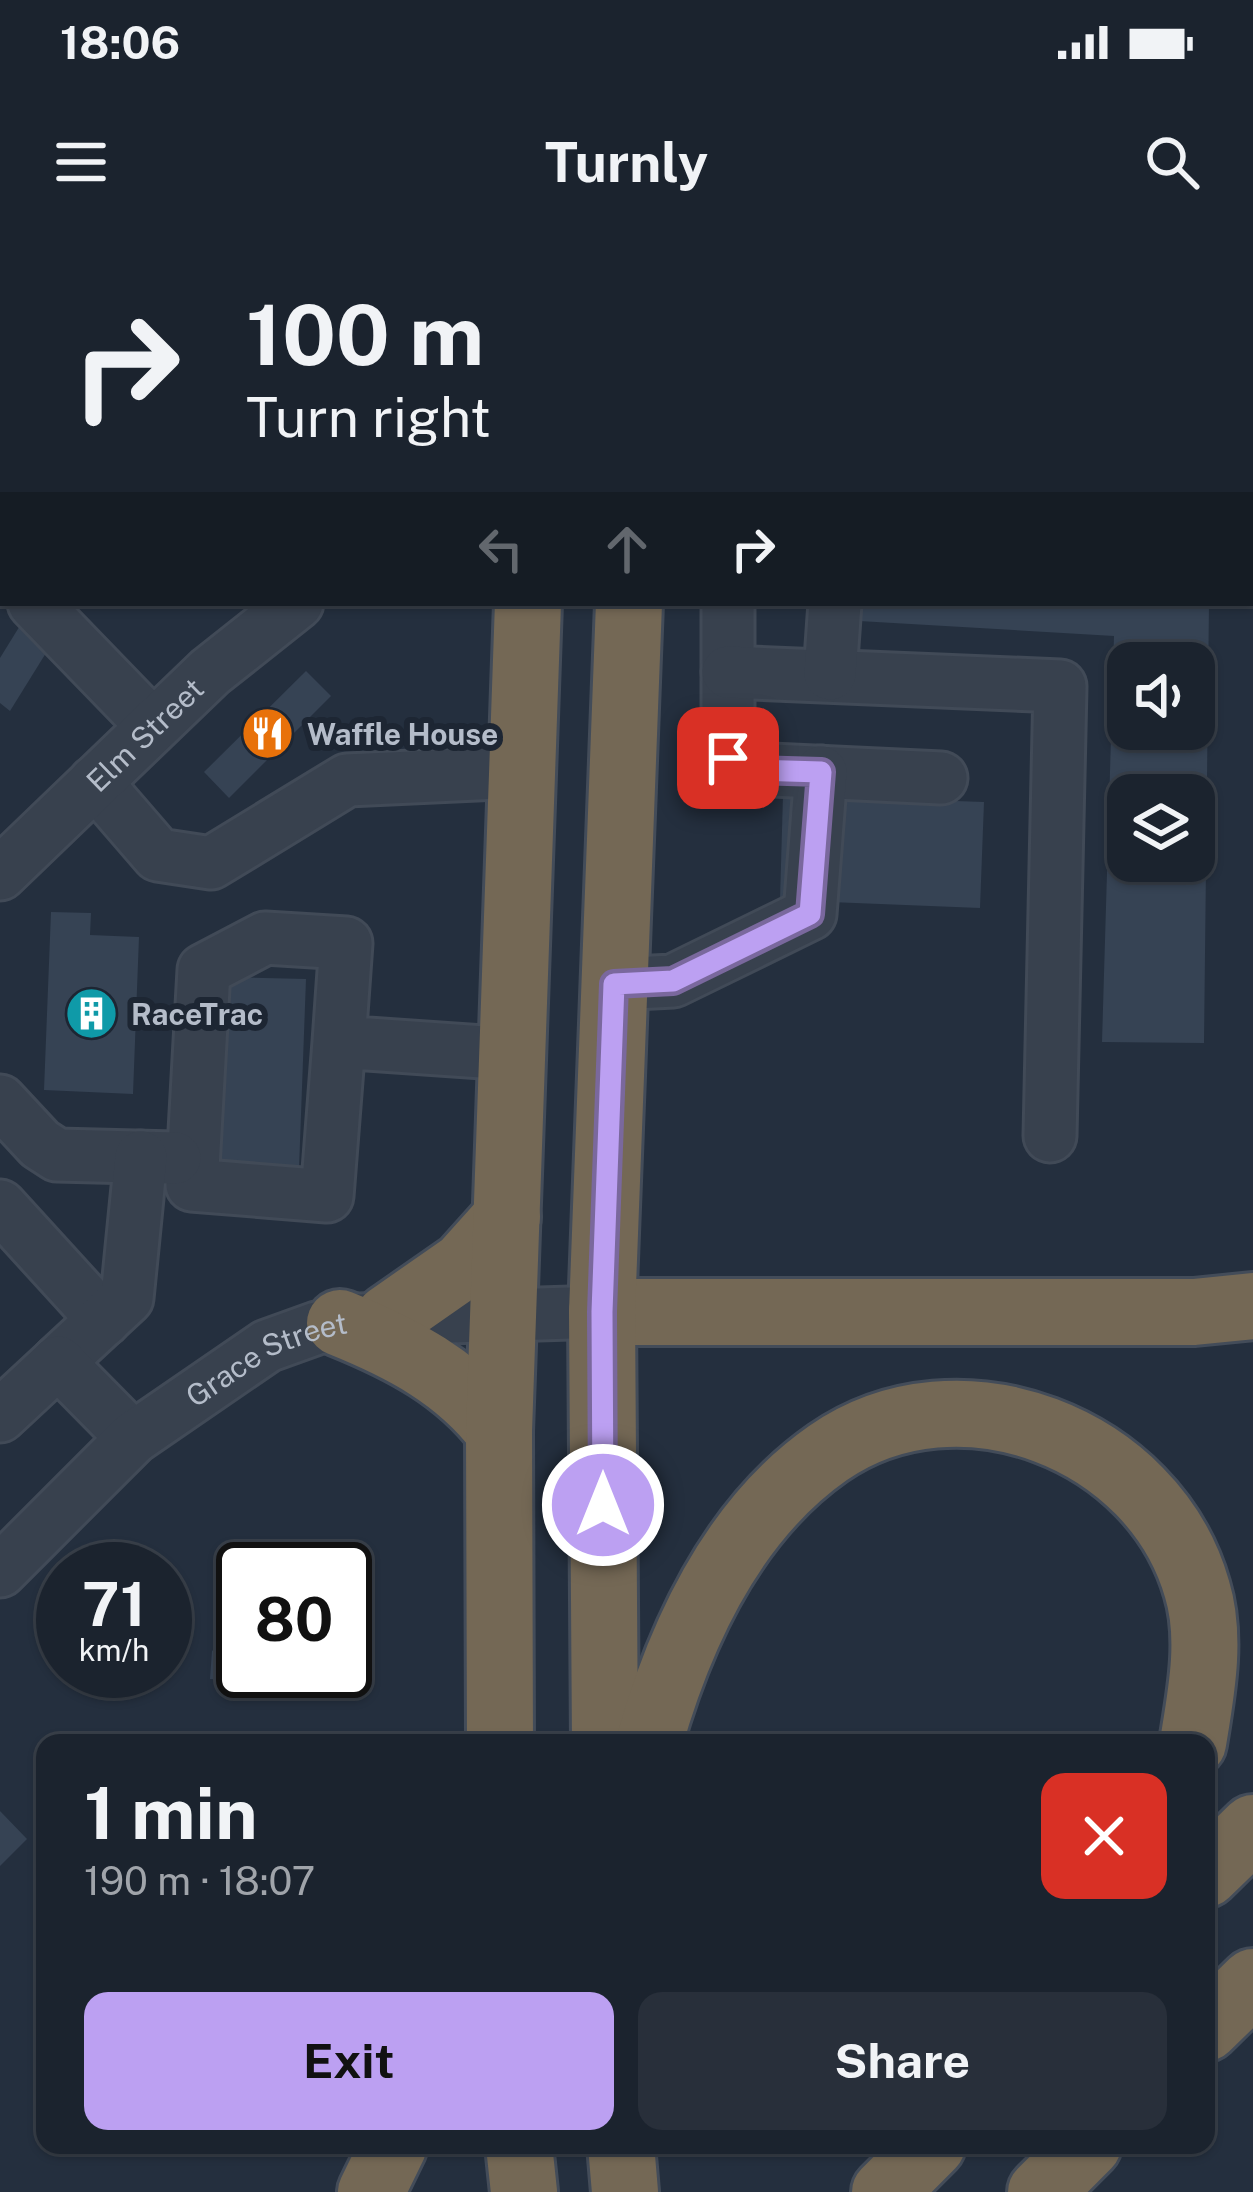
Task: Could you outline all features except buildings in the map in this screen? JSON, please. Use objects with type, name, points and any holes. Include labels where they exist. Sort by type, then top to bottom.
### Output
[{"type":"highway","points":[[500,1734],[500,1431],[528,606]]},
{"type":"highway","points":[[604,1734],[602,1312],[629,606]]},
{"type":"highway","points":[[607,1194],[627,1241],[652,1276],[697,1302],[738,1313]]},
{"type":"highway","points":[[500,1431],[484,1411],[434,1369],[389,1343],[364,1321],[464,1265],[507,1217]]},
{"type":"highway","points":[[602,1312],[1194,1312],[1253,1306]]},
{"type":"highway","points":[[652,1734],[664,1692],[720,1571],[793,1480],[830,1451],[867,1432],[918,1418],[967,1412],[1012,1417],[1075,1442],[1131,1481],[1160,1514],[1184,1552],[1199,1592],[1203,1666],[1194,1734]]},
{"type":"highway","points":[[1215,1865],[1253,1828]]},
{"type":"highway","points":[[1215,2019],[1253,1982]]},
{"type":"highway","points":[[371,2192],[390,2154]]},
{"type":"highway","points":[[520,2154],[524,2192]]},
{"type":"highway","points":[[622,2154],[625,2192]]},
{"type":"highway","points":[[885,2192],[923,2154]]},
{"type":"highway","points":[[1041,2192],[1079,2154]]},
{"type":"street","points":[[37,606],[152,726]]},
{"type":"street","name":"Elm Street","points":[[0,874],[210,672],[242,619],[287,606]]},
{"type":"street","points":[[728,606],[728,758],[752,770],[941,778]]},
{"type":"street","points":[[830,674],[835,606]]},
{"type":"street","points":[[728,672],[1060,686],[1050,1136]]},
{"type":"street","points":[[95,782],[158,855],[211,863],[347,780],[523,772]]},
{"type":"street","points":[[614,984],[673,981],[810,914],[821,772]]},
{"type":"street","points":[[265,938],[346,943],[339,1042],[327,1196],[192,1185],[204,970],[265,938]]},
{"type":"street","points":[[339,1042],[512,1054]]},
{"type":"street","points":[[0,1101],[40,1144],[57,1154],[194,1158]]},
{"type":"street","points":[[0,1416],[127,1298],[141,1156]]},
{"type":"street","points":[[0,1206],[104,1320]]},
{"type":"street","name":"Grace Street","points":[[0,1570],[133,1438],[267,1346],[317,1328],[364,1321],[602,1312]]},
{"type":"street","points":[[58,1362],[133,1438]]},
{"type":"place","name":"Waffle House","points":[[268,734]]},
{"type":"place","name":"RaceTrac","points":[[92,1014]]},
{"type":"route","points":[[603,1505],[602,1312],[614,984],[673,981],[810,914],[821,772],[752,770],[728,758]]}]
